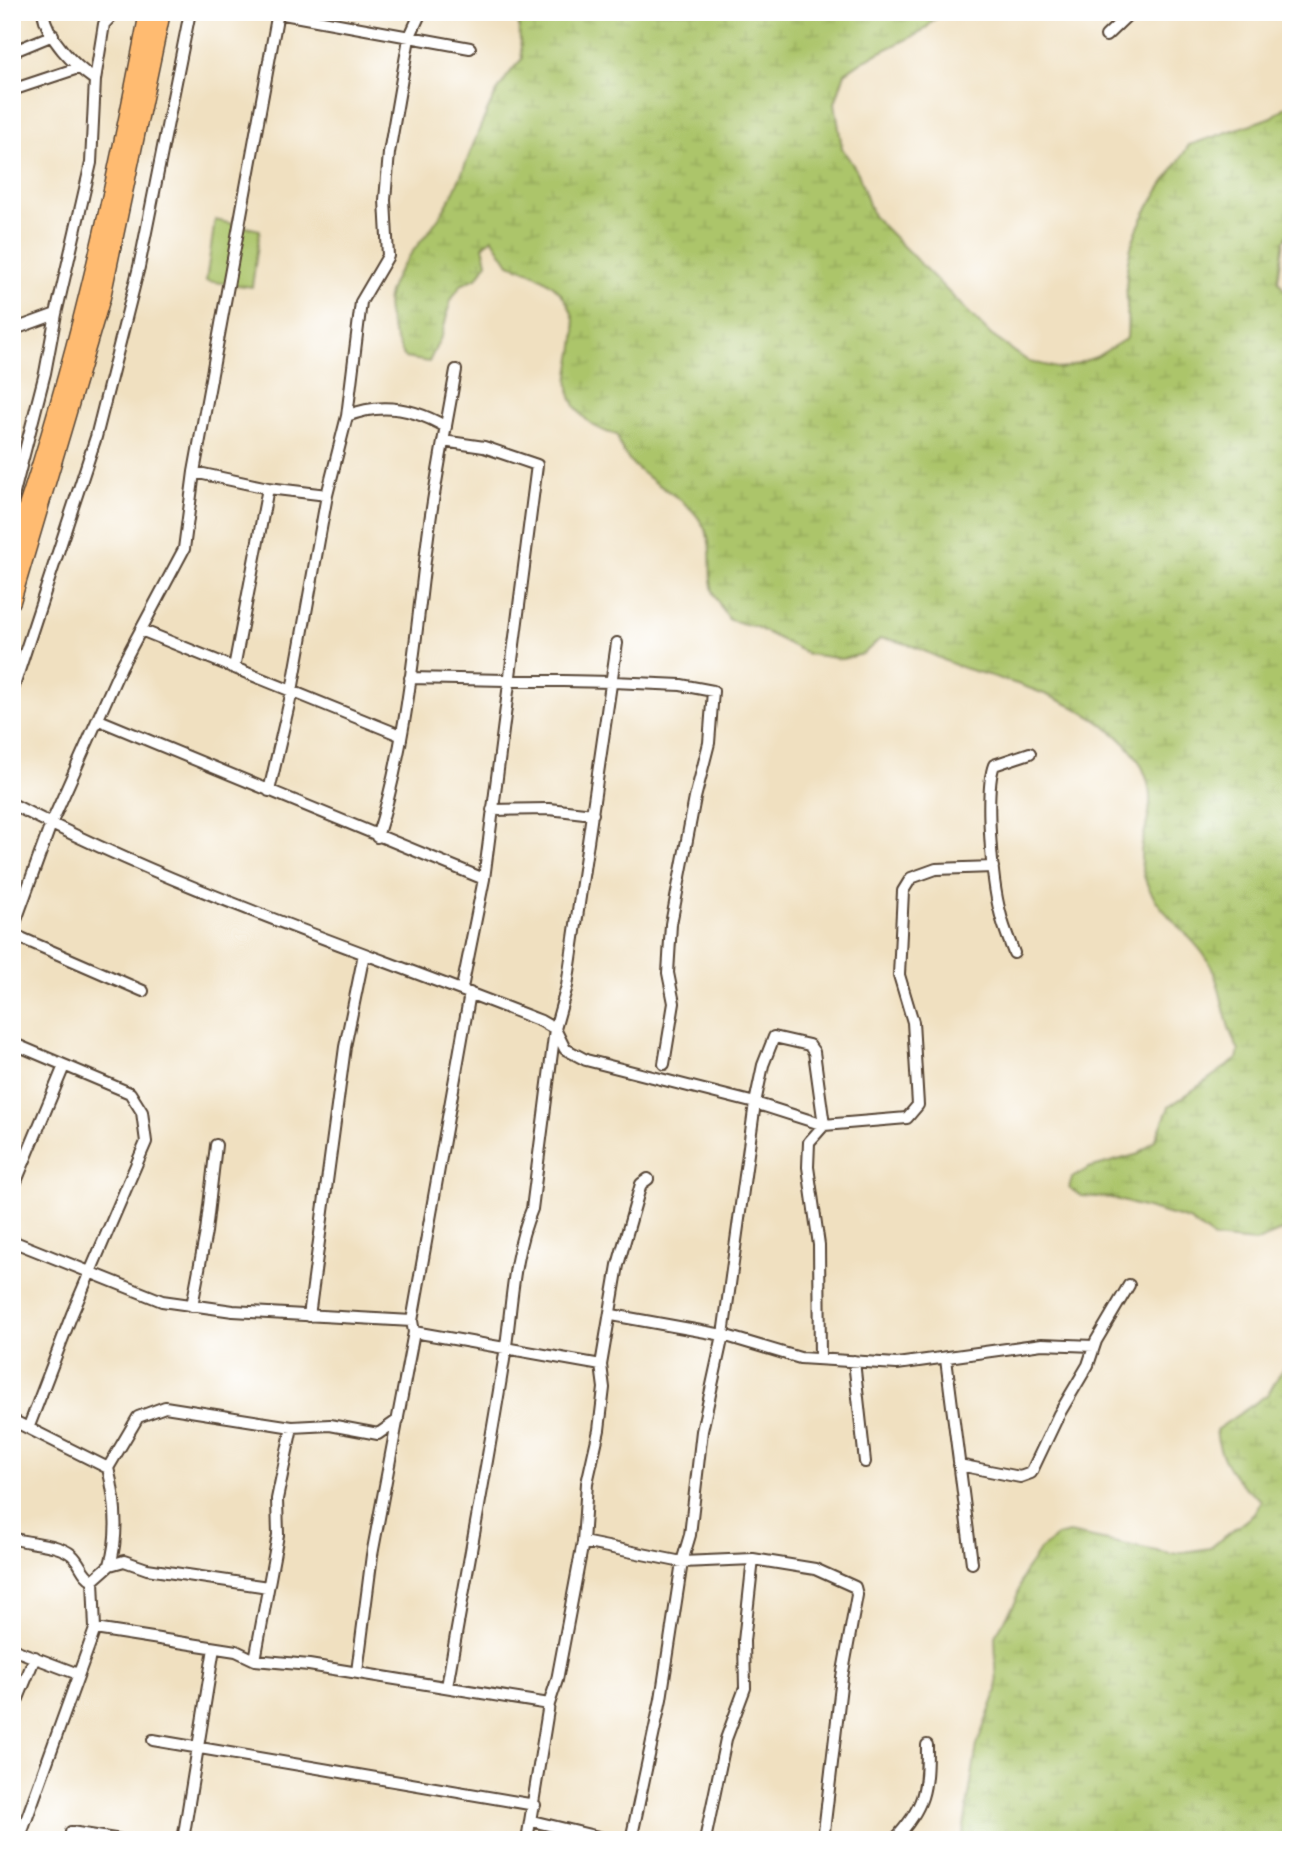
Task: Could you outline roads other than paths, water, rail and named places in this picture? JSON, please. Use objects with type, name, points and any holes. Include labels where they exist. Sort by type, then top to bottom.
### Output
[{"type":"main road","points":[[12,551],[53,424],[85,300],[131,103],[148,12]]},
{"type":"main road","points":[[12,601],[102,298],[162,12]]},
{"type":"street","points":[[43,12],[53,35],[78,68],[95,80]]},
{"type":"street","points":[[12,501],[42,386],[91,163],[95,80],[104,24],[115,12]]},
{"type":"street","points":[[12,692],[96,437],[139,267],[190,12]]},
{"type":"street","points":[[269,791],[292,691],[327,495],[347,416],[361,302],[388,256],[388,161],[409,38],[421,12]]},
{"type":"street","points":[[1106,36],[1131,12]]},
{"type":"street","points":[[144,991],[12,932],[51,824],[141,631],[184,549],[194,472],[278,13],[470,48]]},
{"type":"street","points":[[12,52],[53,35]]},
{"type":"street","points":[[12,90],[78,68]]},
{"type":"street","points":[[12,329],[56,314]]},
{"type":"street","points":[[377,837],[386,809],[410,678],[443,441],[456,370]]},
{"type":"street","points":[[347,416],[380,407],[417,413],[446,427]]},
{"type":"street","points":[[356,1672],[372,1555],[398,1420],[484,879],[537,465],[475,444],[443,441]]},
{"type":"street","points":[[194,472],[268,488],[327,495]]},
{"type":"street","points":[[234,668],[268,488]]},
{"type":"street","points":[[141,631],[400,735]]},
{"type":"street","points":[[447,1687],[506,1348],[524,1228],[532,1209],[555,1029],[567,986],[617,643]]},
{"type":"street","points":[[410,678],[681,685],[710,689],[714,694],[709,743],[695,798],[671,924],[668,973],[674,1003],[664,1064]]},
{"type":"street","points":[[99,720],[484,879]]},
{"type":"street","points":[[1014,953],[999,911],[993,867],[990,792],[993,767],[1030,753]]},
{"type":"street","points":[[12,804],[51,824],[185,882],[364,954],[466,991],[555,1029],[565,1049],[586,1059],[755,1103],[824,1125],[907,1118],[918,1105],[913,1022],[899,975],[903,891],[911,878],[936,869],[993,867]]},
{"type":"street","points":[[492,810],[549,809],[593,814]]},
{"type":"street","points":[[309,1316],[345,1048],[364,954]]},
{"type":"street","points":[[631,1840],[661,1699],[682,1562],[690,1535],[702,1431],[723,1335],[755,1103],[772,1038],[806,1044],[814,1052],[824,1125],[809,1142],[808,1167],[819,1245],[820,1359]]},
{"type":"street","points":[[12,1044],[130,1093],[140,1106],[147,1129],[146,1142],[29,1426]]},
{"type":"street","points":[[12,1191],[64,1066]]},
{"type":"street","points":[[192,1306],[206,1232],[216,1145]]},
{"type":"street","points":[[527,1840],[535,1805],[549,1704],[557,1680],[583,1542],[587,1483],[599,1430],[604,1388],[601,1364],[612,1315],[618,1265],[641,1184],[648,1179]]},
{"type":"street","points":[[12,1241],[149,1297],[192,1306],[413,1326],[506,1348],[601,1364]]},
{"type":"street","points":[[960,1465],[1020,1477],[1031,1473],[1059,1414],[1088,1365],[1094,1346],[1129,1285]]},
{"type":"street","points":[[612,1315],[723,1335],[800,1358],[853,1362],[897,1364],[1042,1344],[1094,1346]]},
{"type":"street","points":[[946,1359],[972,1563]]},
{"type":"street","points":[[853,1362],[865,1462]]},
{"type":"street","points":[[110,1565],[117,1541],[113,1487],[108,1468],[138,1417],[166,1406],[292,1427],[330,1425],[378,1434],[398,1420]]},
{"type":"street","points":[[12,1420],[29,1426],[108,1468]]},
{"type":"street","points":[[255,1660],[278,1535],[277,1499],[292,1427]]},
{"type":"street","points":[[12,1538],[66,1551],[77,1561],[87,1577],[93,1580]]},
{"type":"street","points":[[583,1542],[682,1562],[753,1559],[815,1569],[855,1587],[857,1595],[842,1677],[823,1840]]},
{"type":"street","points":[[705,1840],[726,1740],[745,1688],[744,1641],[753,1559]]},
{"type":"street","points":[[93,1580],[110,1565],[124,1561],[147,1569],[268,1587]]},
{"type":"street","points":[[19,1840],[95,1629],[93,1580]]},
{"type":"street","points":[[95,1629],[236,1651],[255,1660],[356,1672],[549,1704]]},
{"type":"street","points":[[183,1840],[214,1648]]},
{"type":"street","points":[[12,1649],[78,1674]]},
{"type":"street","points":[[12,1713],[35,1657]]},
{"type":"street","points":[[153,1740],[535,1805]]},
{"type":"street","points":[[894,1840],[921,1808],[927,1781],[928,1745]]},
{"type":"street","points":[[532,1821],[611,1840]]},
{"type":"street","points":[[71,1832],[121,1840]]}]
